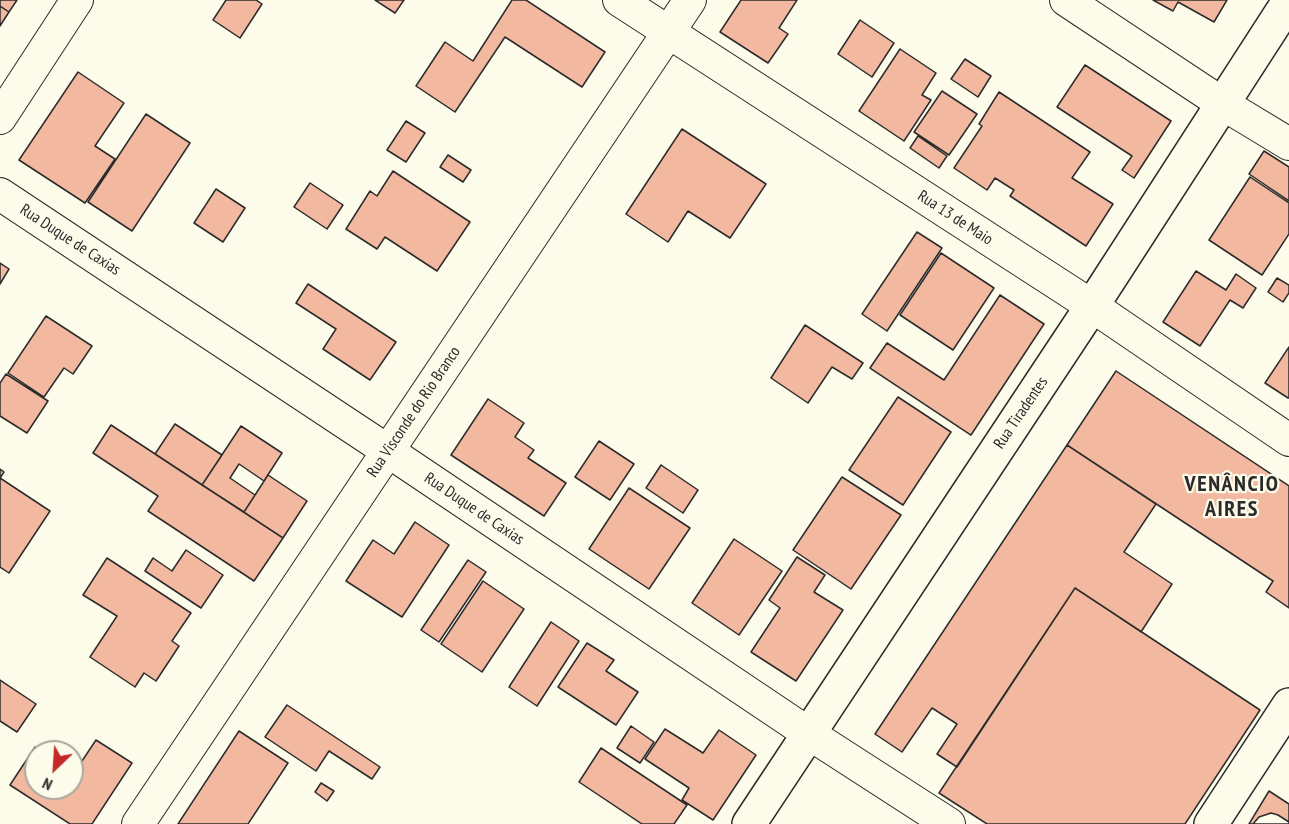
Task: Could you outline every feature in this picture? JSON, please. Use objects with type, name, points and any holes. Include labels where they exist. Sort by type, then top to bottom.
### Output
[{"type":"main road","name":"Rua Tiradentes","points":[[749,824],[1092,306],[1289,1]]},
{"type":"main road","points":[[1211,824],[1289,705]]},
{"type":"street","points":[[0,118],[77,0]]},
{"type":"street","name":"Rua 13 de Maio","points":[[619,0],[1092,306],[1289,440]]},
{"type":"street","name":"Rua Visconde do Rio Branco","points":[[138,824],[690,0]]},
{"type":"street","points":[[1066,0],[1223,104],[1289,144]]},
{"type":"street","name":"Rua Duque de Caxias","points":[[0,194],[388,451],[808,734],[949,824]]},
{"type":"building","points":[[0,0],[17,0],[9,12],[0,6]]},
{"type":"building","points":[[226,0],[256,0],[262,4],[240,38],[213,20]]},
{"type":"building","points":[[375,0],[404,0],[395,13]]},
{"type":"building","points":[[512,0],[526,0],[605,52],[582,87],[505,37],[455,112],[416,86],[445,42],[473,61]]},
{"type":"building","points":[[741,0],[797,0],[779,28],[788,34],[768,63],[720,32]]},
{"type":"building","points":[[1153,0],[1227,0],[1214,22],[1178,2],[1173,11]]},
{"type":"building","points":[[0,6],[9,12],[0,26]]},
{"type":"building","points":[[860,20],[894,43],[872,77],[838,54]]},
{"type":"building","points":[[900,49],[936,73],[922,95],[931,100],[904,141],[859,111]]},
{"type":"building","points":[[965,59],[991,76],[978,97],[951,79]]},
{"type":"building","points":[[1085,65],[1171,121],[1134,178],[1122,170],[1132,156],[1057,107]]},
{"type":"building","points":[[78,72],[124,103],[95,146],[115,159],[85,203],[19,160]]},
{"type":"building","points":[[942,91],[977,114],[949,155],[914,132]]},
{"type":"building","points":[[999,92],[1090,152],[1072,178],[1113,204],[1086,246],[1010,196],[1014,190],[995,178],[987,190],[954,168],[982,126],[979,124]]},
{"type":"building","points":[[146,114],[190,143],[132,231],[88,202]]},
{"type":"building","points":[[406,121],[425,133],[406,162],[387,150]]},
{"type":"building","points":[[682,129],[766,184],[730,238],[688,211],[668,242],[626,214]]},
{"type":"building","points":[[918,136],[947,156],[939,168],[910,148]]},
{"type":"building","points":[[1264,151],[1289,167],[1289,201],[1249,174]]},
{"type":"building","points":[[448,155],[471,170],[463,182],[440,167]]},
{"type":"building","points":[[393,171],[470,222],[437,271],[385,237],[377,249],[346,229],[370,191],[377,196]]},
{"type":"building","points":[[1250,177],[1289,203],[1289,234],[1262,275],[1209,240]]},
{"type":"building","points":[[310,183],[343,205],[327,229],[294,207]]},
{"type":"building","points":[[216,189],[245,208],[223,242],[194,223]]},
{"type":"building","points":[[917,232],[942,248],[887,331],[862,314]]},
{"type":"building","points":[[941,253],[994,288],[953,350],[900,315]]},
{"type":"building","points":[[0,263],[9,269],[0,284]]},
{"type":"building","points":[[1196,271],[1226,290],[1236,274],[1256,288],[1243,308],[1230,300],[1200,346],[1163,322]]},
{"type":"building","points":[[1277,278],[1289,285],[1289,293],[1283,302],[1268,292]]},
{"type":"building","points":[[308,284],[396,342],[370,380],[323,349],[336,329],[296,303]]},
{"type":"building","points":[[1000,295],[1044,324],[971,435],[870,368],[887,343],[944,380]]},
{"type":"building","points":[[46,316],[92,346],[73,374],[64,368],[44,397],[8,373]]},
{"type":"building","points":[[805,325],[863,363],[852,379],[832,367],[808,403],[771,378]]},
{"type":"building","points":[[1289,347],[1289,398],[1288,398],[1265,383]]},
{"type":"building","points":[[1116,371],[1289,486],[1289,608],[1266,592],[1273,581],[1067,445]]},
{"type":"building","points":[[6,374],[48,401],[27,433],[0,416],[0,383]]},
{"type":"building","points":[[898,397],[951,432],[903,505],[849,470]]},
{"type":"building","points":[[488,399],[524,423],[515,437],[534,450],[528,458],[566,483],[544,516],[451,455]]},
{"type":"building","points":[[175,424],[222,455],[202,485],[155,454]]},
{"type":"building","points":[[111,425],[283,538],[254,581],[148,511],[158,496],[93,453]]},
{"type":"building","points":[[241,426],[282,453],[264,481],[239,464],[230,478],[255,495],[244,512],[202,485]]},
{"type":"building","points":[[599,441],[634,464],[610,500],[575,477]]},
{"type":"building","points":[[1067,445],[1156,504],[1124,552],[1172,584],[1141,632],[1075,588],[957,767],[937,754],[957,724],[932,708],[902,752],[875,734]]},
{"type":"building","points":[[661,465],[698,490],[683,513],[646,488]]},
{"type":"building","points":[[268,475],[307,501],[283,538],[244,512]]},
{"type":"building","points":[[842,477],[901,515],[851,589],[793,550]]},
{"type":"building","points":[[0,478],[50,511],[9,573],[0,567]]},
{"type":"building","points":[[629,488],[690,528],[649,589],[589,549]]},
{"type":"building","points":[[415,522],[449,545],[402,617],[346,581],[373,540],[394,554]]},
{"type":"building","points":[[734,539],[782,571],[739,635],[692,603]]},
{"type":"building","points":[[186,550],[223,575],[201,608],[145,571],[153,558],[172,571]]},
{"type":"building","points":[[797,557],[825,575],[814,592],[843,610],[796,681],[751,652],[780,608],[769,600]]},
{"type":"building","points":[[107,558],[191,613],[172,641],[179,646],[156,681],[144,673],[135,687],[90,657],[117,616],[83,595]]},
{"type":"building","points":[[468,560],[486,572],[439,642],[421,630]]},
{"type":"building","points":[[483,581],[524,609],[482,672],[441,644]]},
{"type":"building","points":[[1075,588],[1260,710],[1185,824],[987,824],[939,793]]},
{"type":"building","points":[[551,622],[579,641],[537,706],[509,687]]},
{"type":"building","points":[[587,643],[614,660],[606,671],[638,692],[616,725],[558,687]]},
{"type":"building","points":[[0,680],[36,704],[17,732],[0,721]]},
{"type":"building","points":[[287,705],[380,767],[372,779],[329,751],[316,771],[265,737]]},
{"type":"building","points":[[631,726],[654,742],[640,763],[617,748]]},
{"type":"building","points":[[665,729],[703,753],[719,730],[756,755],[713,820],[682,800],[689,788],[645,759]]},
{"type":"building","points":[[239,731],[288,763],[248,824],[178,824]]},
{"type":"building","points":[[96,740],[132,763],[92,824],[70,824],[33,800],[84,800],[84,758]]},
{"type":"building","points":[[601,748],[687,805],[674,824],[642,824],[579,782]]},
{"type":"building","points":[[24,764],[24,794],[10,785]]},
{"type":"building","points":[[321,783],[334,791],[327,801],[315,792]]},
{"type":"building","points":[[1269,791],[1289,804],[1289,824],[1249,824]]},
{"type":"building","points":[[1271,813],[1278,815],[1289,824],[1253,824],[1259,817]]},
{"type":"district","name":"VENÂNCIO AIRES","points":[[1232,498]]}]
